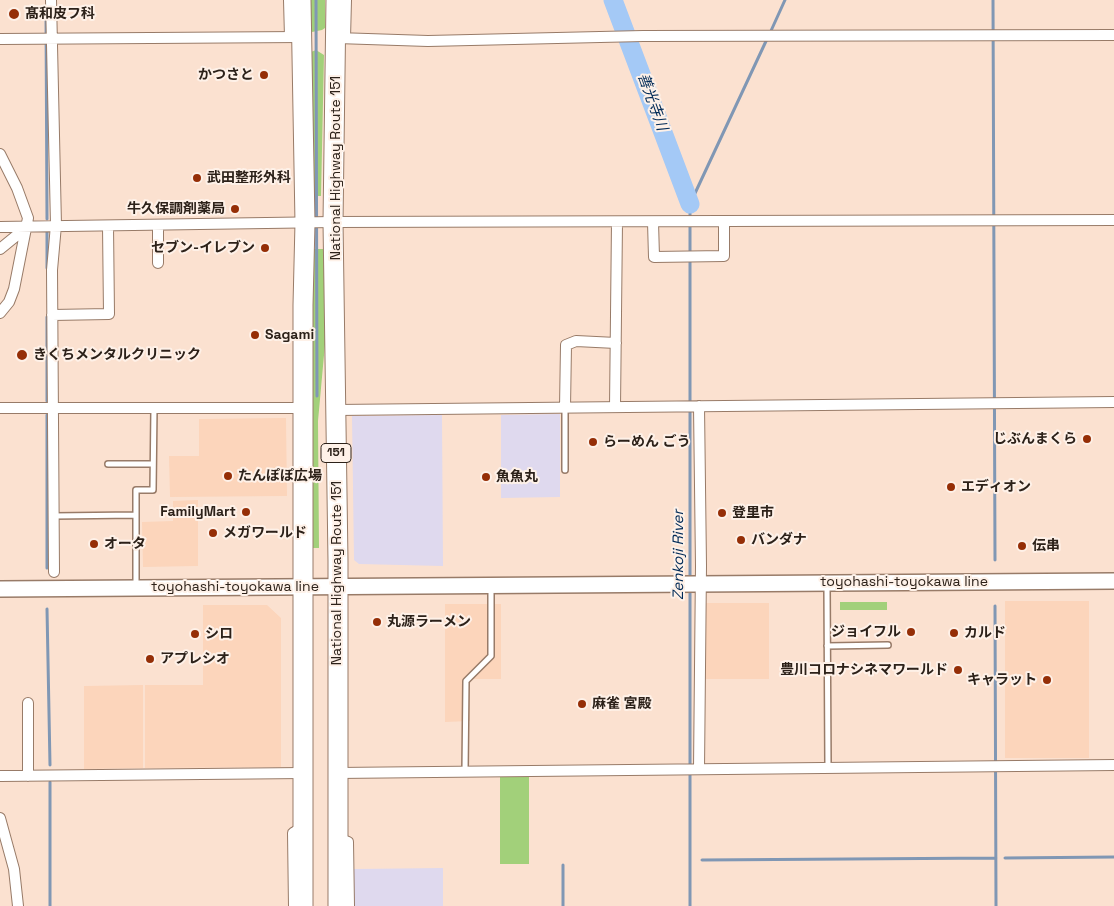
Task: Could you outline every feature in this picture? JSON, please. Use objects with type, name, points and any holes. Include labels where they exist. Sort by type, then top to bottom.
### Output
[{"type":"highway","name":"151","points":[[301,0],[295,37],[305,222],[303,408],[304,906]]},
{"type":"highway","name":"National Highway Route 151","points":[[336,0],[341,38],[333,222],[338,586],[338,906]]},
{"type":"main road","name":"toyohashi-toyokawa line","points":[[0,589],[1114,581]]},
{"type":"street","points":[[51,0],[56,225],[52,270],[54,572]]},
{"type":"street","points":[[0,39],[295,37],[290,0]]},
{"type":"street","points":[[346,0],[341,38],[428,41],[622,37],[1114,35]]},
{"type":"street","points":[[0,154],[26,212],[27,227],[14,289],[9,302],[0,313]]},
{"type":"street","points":[[0,226],[305,222],[1114,220]]},
{"type":"street","points":[[615,407],[617,222]]},
{"type":"street","points":[[653,222],[654,257],[724,256],[724,222]]},
{"type":"street","points":[[158,225],[158,263]]},
{"type":"street","points":[[52,315],[109,314],[108,226]]},
{"type":"street","points":[[0,250],[27,227]]},
{"type":"street","points":[[565,408],[566,345],[576,341],[616,343]]},
{"type":"street","points":[[336,410],[1114,402]]},
{"type":"street","points":[[691,406],[693,770]]},
{"type":"street","points":[[0,408],[303,408]]},
{"type":"street","points":[[28,703],[28,776]]},
{"type":"street","points":[[337,773],[1114,765]]},
{"type":"street","points":[[0,776],[303,773]]},
{"type":"street","points":[[0,818],[14,869],[18,906]]},
{"type":"street","points":[[294,906],[293,833],[303,827]]},
{"type":"street","points":[[337,838],[348,842],[349,906]]},
{"type":"lane","points":[[136,588],[136,490],[154,490],[154,408]]},
{"type":"lane","points":[[565,408],[565,470]]},
{"type":"lane","points":[[108,464],[154,464]]},
{"type":"lane","points":[[53,516],[136,515]]},
{"type":"lane","points":[[827,582],[828,768]]},
{"type":"lane","points":[[465,772],[466,681],[491,656],[491,586]]},
{"type":"lane","points":[[827,646],[888,645]]},
{"type":"shaded area","points":[[560,414],[560,497],[501,498],[501,415]]},
{"type":"shaded area","points":[[442,415],[443,566],[359,564],[354,560],[352,416]]},
{"type":"shaded area","name":"たんぽぽ広場","points":[[286,418],[287,496],[170,497],[169,456],[199,456],[199,419]]},
{"type":"shaded area","points":[[198,500],[198,566],[143,567],[142,522],[173,521],[173,501]]},
{"type":"shaded area","name":"キャラット","points":[[1005,601],[1089,601],[1089,758],[1005,758]]},
{"type":"shaded area","points":[[705,603],[769,603],[769,679],[705,679]]},
{"type":"shaded area","points":[[445,604],[501,604],[501,679],[470,679],[470,721],[445,722]]},
{"type":"shaded area","points":[[203,605],[267,605],[281,618],[281,767],[145,768],[145,685],[203,685]]},
{"type":"shaded area","points":[[143,685],[143,768],[84,769],[84,686]]},
{"type":"shaded area","points":[[443,868],[443,906],[354,906],[354,869]]},
{"type":"green space","points":[[305,0],[325,0],[325,28],[322,30],[312,32],[305,28]]},
{"type":"green space","points":[[316,50],[324,55],[321,196],[308,196],[306,54]]},
{"type":"green space","points":[[314,249],[324,249],[326,333],[318,421],[319,548],[308,548]]},
{"type":"green space","points":[[840,602],[887,602],[887,610],[840,610]]},
{"type":"green space","points":[[529,776],[529,864],[500,864],[500,777]]},
{"type":"waterway","points":[[316,0],[317,396]]},
{"type":"waterway","name":"善光寺川","points":[[613,0],[690,204]]},
{"type":"waterway","points":[[770,33],[785,0]]},
{"type":"waterway","points":[[993,0],[995,560]]},
{"type":"waterway","points":[[46,13],[47,219]]},
{"type":"waterway","name":"Zenkoji River","points":[[690,580],[690,204],[767,39]]},
{"type":"waterway","points":[[47,232],[47,268]]},
{"type":"waterway","points":[[47,317],[47,401]]},
{"type":"waterway","points":[[47,415],[47,568]]},
{"type":"waterway","name":"Zenkoji River","points":[[690,589],[690,906]]},
{"type":"waterway","points":[[995,606],[996,906]]},
{"type":"waterway","points":[[47,609],[50,765]]},
{"type":"waterway","points":[[50,782],[50,906]]},
{"type":"waterway","points":[[1005,858],[1114,857]]},
{"type":"waterway","points":[[702,860],[996,858]]},
{"type":"waterway","points":[[563,865],[563,906]]},
{"type":"place","name":"髙和皮フ科","points":[[14,14]]},
{"type":"place","name":"かつさと","points":[[264,75]]},
{"type":"place","name":"武田整形外科","points":[[197,178]]},
{"type":"place","name":"牛久保調剤薬局","points":[[235,209]]},
{"type":"place","name":"セブン-イレブン","points":[[265,248]]},
{"type":"place","name":"Sagami","points":[[255,335]]},
{"type":"place","name":"きくちメンタルクリニック","points":[[22,355]]},
{"type":"place","name":"じぶんまくら","points":[[1087,439]]},
{"type":"place","name":"らーめん ごう","points":[[593,442]]},
{"type":"place","name":"たんぽぽ広場","points":[[228,476]]},
{"type":"place","name":"魚魚丸","points":[[486,477]]},
{"type":"place","name":"エディオン","points":[[951,487]]},
{"type":"place","name":"FamilyMart","points":[[246,512]]},
{"type":"place","name":"登里市","points":[[722,513]]},
{"type":"place","name":"メガワールド","points":[[213,533]]},
{"type":"place","name":"バンダナ","points":[[741,540]]},
{"type":"place","name":"オータ","points":[[94,544]]},
{"type":"place","name":"伝串","points":[[1022,546]]},
{"type":"place","name":"丸源ラーメン","points":[[377,622]]},
{"type":"place","name":"ジョイフル","points":[[911,632]]},
{"type":"place","name":"カルド","points":[[954,633]]},
{"type":"place","name":"シロ","points":[[195,634]]},
{"type":"place","name":"アプレシオ","points":[[150,659]]},
{"type":"place","name":"豊川コロナシネマワールド","points":[[958,670]]},
{"type":"place","name":"キャラット","points":[[1047,680]]},
{"type":"place","name":"麻雀 宮殿","points":[[582,704]]}]
